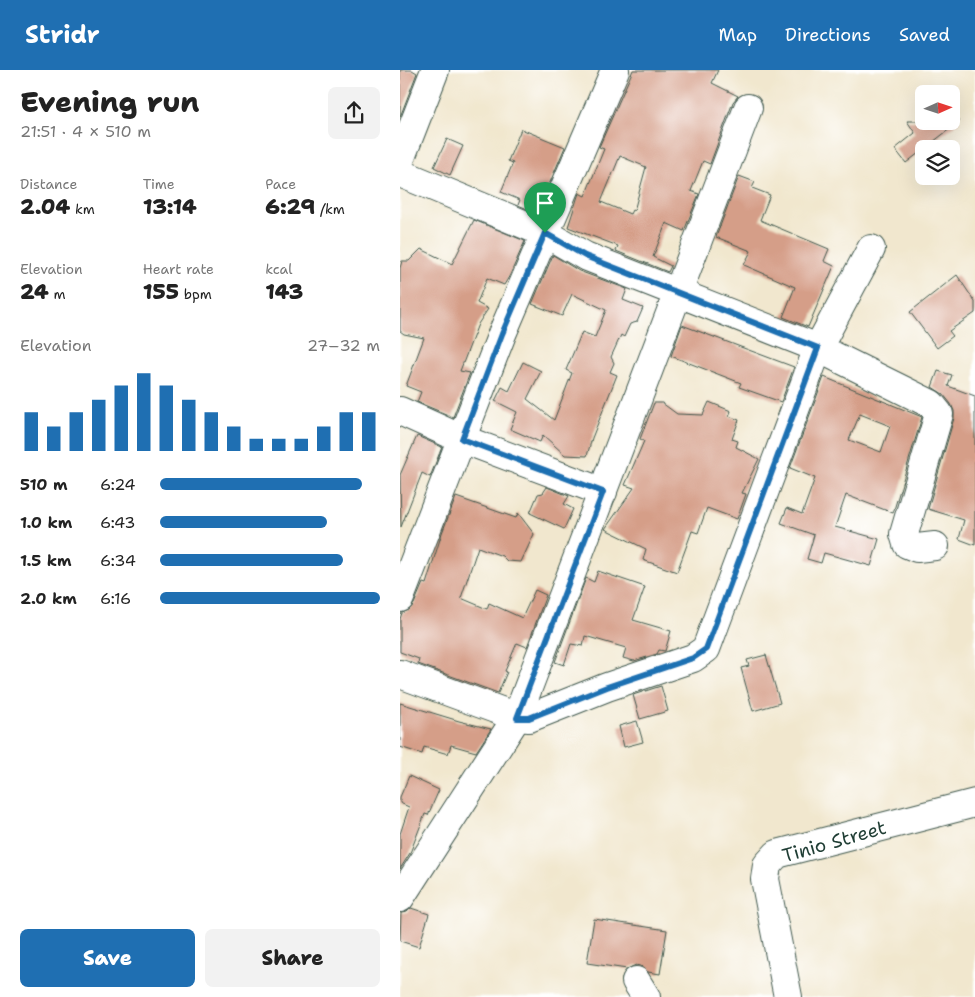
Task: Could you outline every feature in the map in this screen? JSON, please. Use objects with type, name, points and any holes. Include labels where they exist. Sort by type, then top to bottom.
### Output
[{"type":"street","points":[[400,160],[435,70]]},
{"type":"street","points":[[400,598],[502,334],[615,70]]},
{"type":"street","points":[[400,898],[517,718],[748,108]]},
{"type":"street","points":[[400,173],[545,233],[585,256],[818,348],[931,404],[939,414],[938,419],[904,534],[907,544],[917,548],[935,546]]},
{"type":"street","points":[[400,674],[517,718],[529,718],[607,687],[693,658],[706,649],[818,348],[871,249]]},
{"type":"street","points":[[400,412],[462,439],[603,492]]},
{"type":"street","name":"Tinio Street","points":[[788,997],[765,880],[768,866],[777,854],[975,803]]},
{"type":"building","points":[[400,70],[412,70],[417,73],[400,117]]},
{"type":"building","points":[[633,70],[718,70],[712,83],[738,96],[733,102],[710,164],[703,161],[691,191],[699,194],[684,231],[666,223],[653,257],[671,266],[668,272],[616,251],[618,246],[568,227],[579,193],[585,196],[604,149],[599,147]],"holes":[[[620,156],[646,167],[634,211],[632,210],[630,214],[601,202]]]},
{"type":"building","points":[[907,121],[915,121],[915,130],[948,130],[936,140],[915,140],[915,156],[906,163],[895,149],[915,133]]},
{"type":"building","points":[[521,129],[565,147],[537,213],[518,205],[520,200],[501,192],[513,163],[508,161]]},
{"type":"building","points":[[447,139],[463,146],[450,175],[434,167]]},
{"type":"building","points":[[739,176],[755,182],[752,188],[770,195],[760,220],[829,249],[824,261],[834,266],[808,327],[783,317],[795,287],[744,265],[751,251],[716,237]]},
{"type":"building","points":[[474,220],[525,241],[504,285],[487,278],[477,303],[488,309],[478,324],[460,371],[470,373],[453,417],[417,402],[421,392],[406,386],[424,338],[404,334],[400,331],[400,268],[402,261],[409,261],[421,249],[452,264]]},
{"type":"building","points":[[553,255],[579,271],[627,289],[623,300],[643,308],[637,322],[630,324],[624,337],[621,335],[611,357],[614,363],[610,372],[617,375],[592,438],[587,456],[565,455],[543,435],[540,442],[510,429],[517,412],[495,401],[502,387],[509,391],[523,362],[541,371],[527,399],[554,420],[572,373],[566,370],[582,332],[595,337],[606,310],[572,294],[562,316],[532,304]]},
{"type":"building","points":[[957,275],[975,302],[975,313],[949,331],[953,336],[937,348],[910,312]]},
{"type":"building","points":[[682,325],[794,367],[781,402],[739,387],[741,383],[671,356]]},
{"type":"building","points":[[938,371],[952,375],[948,386],[975,396],[975,545],[959,539],[964,520],[928,509],[954,418],[951,404],[943,394],[932,387]]},
{"type":"building","points":[[824,377],[922,417],[893,513],[846,495],[835,527],[879,539],[871,566],[824,553],[821,563],[807,559],[814,535],[781,523],[787,508],[802,514],[815,478],[790,468]],"holes":[[[860,414],[890,426],[881,452],[849,440]]]},
{"type":"building","points":[[709,402],[731,411],[729,416],[739,420],[732,439],[738,441],[736,447],[759,459],[742,493],[746,494],[737,519],[707,508],[698,533],[692,531],[677,572],[643,560],[646,549],[605,529],[634,488],[625,485],[644,441],[640,439],[654,403],[662,403],[677,414],[703,415]]},
{"type":"building","points":[[417,436],[442,447],[430,477],[422,473],[401,527],[400,475]]},
{"type":"building","points":[[547,487],[569,496],[564,504],[573,509],[564,529],[530,513],[538,494],[543,493]]},
{"type":"building","points":[[456,497],[516,518],[518,513],[534,534],[521,562],[507,561],[502,556],[478,547],[461,598],[487,609],[489,603],[522,618],[535,590],[546,595],[527,647],[517,643],[498,693],[418,664],[419,659],[400,652],[400,619],[402,613],[409,610],[414,604],[423,583],[426,584]]},
{"type":"building","points":[[598,571],[645,587],[633,620],[671,631],[665,651],[659,650],[657,654],[634,661],[623,658],[626,648],[585,636],[583,646],[571,644],[564,665],[555,662],[586,578],[594,582]]},
{"type":"building","points":[[766,655],[780,703],[753,711],[741,668],[749,666],[747,660]]},
{"type":"building","points":[[661,686],[668,711],[640,719],[633,695]]},
{"type":"building","points":[[400,703],[491,729],[476,752],[451,745],[448,754],[424,747],[422,754],[400,747]]},
{"type":"building","points":[[637,721],[643,742],[624,747],[619,726]]},
{"type":"building","points":[[409,776],[439,790],[428,815],[425,814],[410,853],[400,869],[400,834],[409,807],[400,803],[400,797]]},
{"type":"building","points":[[411,908],[429,914],[419,947],[400,941],[401,913],[407,912]]},
{"type":"building","points":[[594,919],[667,930],[660,974],[648,972],[643,967],[636,965],[627,969],[587,963]]},
{"type":"route","points":[[545,233],[585,256],[818,348],[706,649],[693,658],[607,687],[529,718],[517,718],[603,492],[462,439],[502,334],[545,233]]}]
